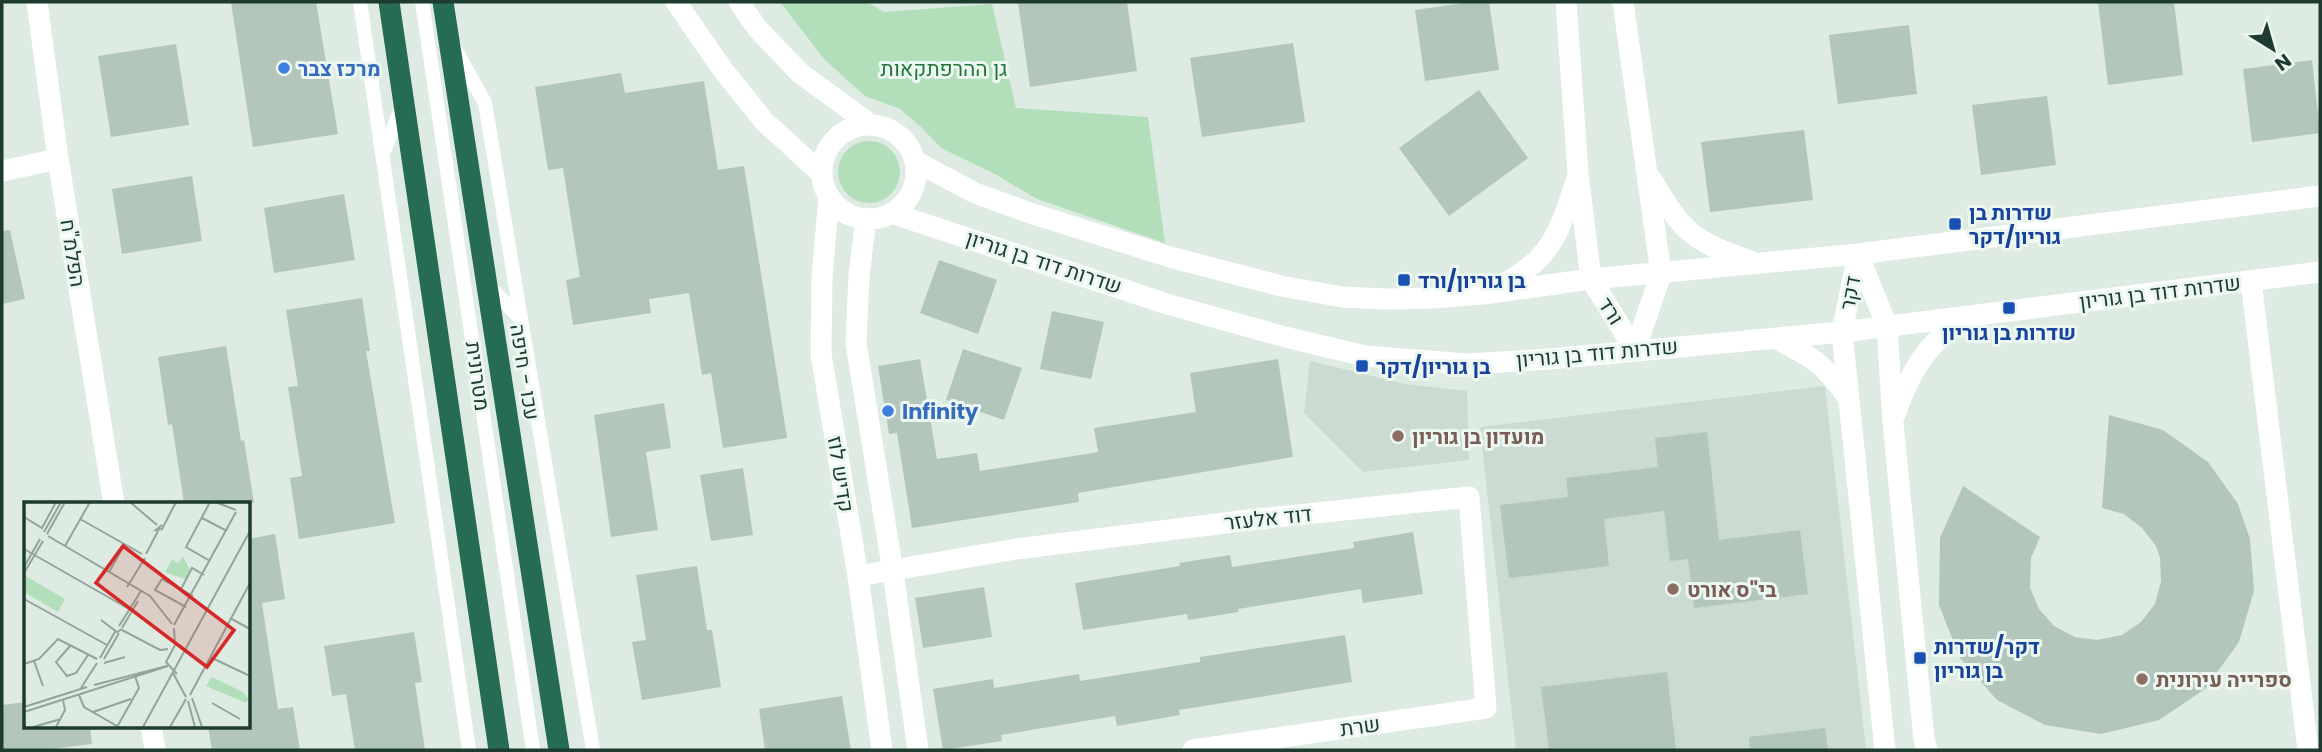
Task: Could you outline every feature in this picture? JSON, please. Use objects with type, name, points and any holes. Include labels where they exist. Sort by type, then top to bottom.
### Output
[{"type":"highway","points":[[389,2],[499,750]]},
{"type":"highway","name":"עכו - חיפה","points":[[438,2],[447,34],[559,750]]},
{"type":"street","name":"הפלמ\"ח","points":[[37,2],[58,159],[114,502]]},
{"type":"street","points":[[676,2],[723,70],[764,121],[822,174]]},
{"type":"street","points":[[739,2],[757,28],[800,73],[872,125]]},
{"type":"street","name":"ורד","points":[[1566,2],[1578,173],[1591,279],[1635,350]]},
{"type":"street","name":"ורד","points":[[1623,2],[1661,274],[1635,350]]},
{"type":"street","points":[[872,125],[886,127],[899,135],[909,147],[915,161],[916,177],[912,191],[903,204],[879,218],[866,218],[845,212],[829,196],[822,174],[824,158],[836,139],[856,126],[872,125]]},
{"type":"street","points":[[2,171],[58,159]]},
{"type":"street","name":"שדרות דוד בן גוריון","points":[[915,161],[975,193],[1030,213],[1170,257],[1281,286],[1343,297],[1433,298],[1483,294],[1591,279],[1858,254],[2320,196]]},
{"type":"street","points":[[1647,172],[1678,221],[1692,235],[1706,244],[1755,263]]},
{"type":"street","points":[[1483,294],[1522,274],[1549,246],[1559,229],[1578,173]]},
{"type":"street","name":"קדיש לוז","points":[[829,196],[822,278],[821,354],[858,576],[882,750]]},
{"type":"street","name":"שדרות דוד בן גוריון","points":[[891,213],[1167,304],[1285,337],[1365,356],[1467,364],[1842,332],[2320,272]]},
{"type":"street","name":"קדיש לוז","points":[[866,218],[859,276],[856,343],[918,750]]},
{"type":"street","name":"דקר","points":[[1858,254],[1887,326],[1893,423],[1927,750]]},
{"type":"street","name":"דקר","points":[[1858,254],[1842,332],[1885,750]]},
{"type":"street","points":[[2250,281],[2308,750]]},
{"type":"street","points":[[1893,423],[1902,393],[1930,346],[1951,327],[1971,315]]},
{"type":"street","points":[[1773,337],[1825,367],[1849,399]]},
{"type":"street","name":"דוד אלעזר","points":[[858,576],[1016,549],[1469,496],[1486,708]]},
{"type":"street","name":"שרת","points":[[1193,750],[1486,708]]},
{"type":"street","points":[[151,728],[155,750]]},
{"type":"lane","points":[[360,2],[469,750]]},
{"type":"lane","name":"מטרונית","points":[[438,2],[533,750]]},
{"type":"lane","points":[[447,34],[485,103],[593,750]]},
{"type":"lane","points":[[382,155],[404,103]]},
{"type":"lane","points":[[486,283],[521,319]]},
{"type":"shaded area","name":"מועדון בן גוריון","points":[[1310,361],[1405,384],[1467,391],[1469,460],[1363,472],[1304,413]]},
{"type":"shaded area","name":"בי\"ס אורט","points":[[1825,386],[1866,750],[1516,750],[1480,427]]},
{"type":"green space","name":"גן ההרפתקאות","points":[[780,2],[867,2],[884,12],[992,4],[1016,108],[1148,117],[1165,243],[1037,199],[995,174],[941,148],[900,109],[865,96],[825,60]]},
{"type":"green space","points":[[869,141],[881,143],[891,150],[898,160],[898,184],[891,194],[881,201],[869,203],[857,201],[847,194],[840,184],[838,172],[840,160],[847,150],[857,143]]},
{"type":"building","name":"מרכז צבר","points":[[231,2],[316,2],[338,134],[253,147]]},
{"type":"building","points":[[1018,2],[1127,2],[1137,71],[1030,87]]},
{"type":"building","points":[[1489,2],[1499,70],[1425,81],[1415,10]]},
{"type":"building","points":[[2098,2],[2174,2],[2183,75],[2108,85]]},
{"type":"building","points":[[1909,25],[1917,94],[1838,104],[1829,35]]},
{"type":"building","points":[[1293,43],[1305,122],[1202,137],[1190,58]]},
{"type":"building","points":[[176,44],[189,125],[111,137],[98,56]]},
{"type":"building","points":[[2312,60],[2320,133],[2252,142],[2243,69]]},
{"type":"building","points":[[621,73],[625,93],[704,81],[718,170],[744,166],[787,438],[723,448],[711,373],[702,375],[689,293],[649,299],[651,313],[573,325],[566,280],[580,277],[563,168],[548,170],[535,87]]},
{"type":"building","points":[[1479,90],[1528,158],[1449,216],[1399,148]]},
{"type":"building","points":[[2047,96],[2056,165],[1981,175],[1972,105]]},
{"type":"building","points":[[1804,130],[1813,200],[1710,212],[1701,142]]},
{"type":"building","points":[[192,176],[202,241],[122,254],[112,189]]},
{"type":"building","points":[[344,194],[355,260],[274,273],[264,208]]},
{"type":"building","points":[[10,230],[25,299],[2,304],[2,231]]},
{"type":"building","points":[[939,260],[997,280],[978,334],[920,313]]},
{"type":"building","points":[[362,298],[370,351],[366,351],[395,523],[299,539],[290,478],[302,476],[288,387],[298,386],[286,310]]},
{"type":"building","points":[[1052,311],[1104,322],[1091,379],[1040,369]]},
{"type":"building","points":[[226,346],[254,503],[184,502],[158,357]]},
{"type":"building","points":[[963,349],[1022,368],[1004,420],[946,400]]},
{"type":"building","points":[[920,359],[937,459],[977,453],[980,471],[1098,452],[1094,428],[1196,412],[1190,373],[1278,359],[1293,457],[1078,493],[1079,502],[912,528],[897,433],[889,434],[878,366]]},
{"type":"building","points":[[664,403],[671,448],[646,452],[658,530],[611,537],[594,415]]},
{"type":"building","points":[[2109,415],[2163,430],[2208,462],[2238,504],[2250,539],[2254,591],[2239,642],[2205,689],[2159,720],[2101,734],[2045,725],[1997,700],[1960,658],[1939,605],[1940,538],[1963,486],[2040,537],[2031,558],[2030,588],[2039,609],[2054,626],[2075,637],[2097,640],[2122,635],[2141,622],[2155,604],[2161,581],[2160,558],[2156,546],[2142,528],[2124,514],[2102,508]]},
{"type":"building","points":[[1707,432],[1719,540],[1800,530],[1808,594],[1694,608],[1688,559],[1670,561],[1664,511],[1604,519],[1609,566],[1509,578],[1500,505],[1568,497],[1566,478],[1658,467],[1655,438]]},
{"type":"building","points":[[743,468],[753,535],[711,541],[700,475]]},
{"type":"building","points":[[1413,532],[1423,594],[1363,603],[1361,589],[1188,620],[1187,614],[1083,630],[1075,583],[1230,555],[1232,567],[1354,548],[1353,542]]},
{"type":"building","points":[[275,534],[285,599],[262,603],[278,709],[293,707],[300,750],[212,750],[208,728],[250,728],[250,539]]},
{"type":"building","points":[[697,566],[707,630],[712,630],[721,687],[642,700],[632,642],[646,640],[636,575]]},
{"type":"building","points":[[984,587],[992,637],[923,648],[915,598]]},
{"type":"building","points":[[414,632],[422,682],[415,683],[425,750],[355,750],[346,694],[332,696],[324,646]]},
{"type":"building","points":[[1345,635],[1352,682],[1179,710],[1180,715],[1117,726],[1115,716],[1001,735],[1002,741],[943,750],[933,689],[993,679],[994,688],[1079,674],[1080,681],[1200,662],[1200,657]]},
{"type":"building","points":[[1667,672],[1676,750],[1549,750],[1541,687]]},
{"type":"building","points":[[842,696],[851,750],[765,750],[759,709]]},
{"type":"building","points":[[24,702],[24,728],[90,728],[92,744],[44,750],[2,750],[2,705]]},
{"type":"building","points":[[1825,728],[1828,750],[1750,750],[1749,737]]},
{"type":"place","name":"מרכז צבר","points":[[284,68]]},
{"type":"place","name":"שדרות בן גוריון/דקר","points":[[1955,224]]},
{"type":"place","name":"בן גוריון/ורד","points":[[1404,280]]},
{"type":"place","name":"שדרות בן גוריון","points":[[2009,308]]},
{"type":"place","name":"בן גוריון/דקר","points":[[1362,366]]},
{"type":"place","name":"Infinity","points":[[888,411]]},
{"type":"place","name":"מועדון בן גוריון","points":[[1398,436]]},
{"type":"place","name":"בי\"ס אורט","points":[[1673,589]]},
{"type":"place","name":"דקר/שדרות בן גוריון","points":[[1920,658]]},
{"type":"place","name":"ספרייה עירונית","points":[[2142,679]]}]
